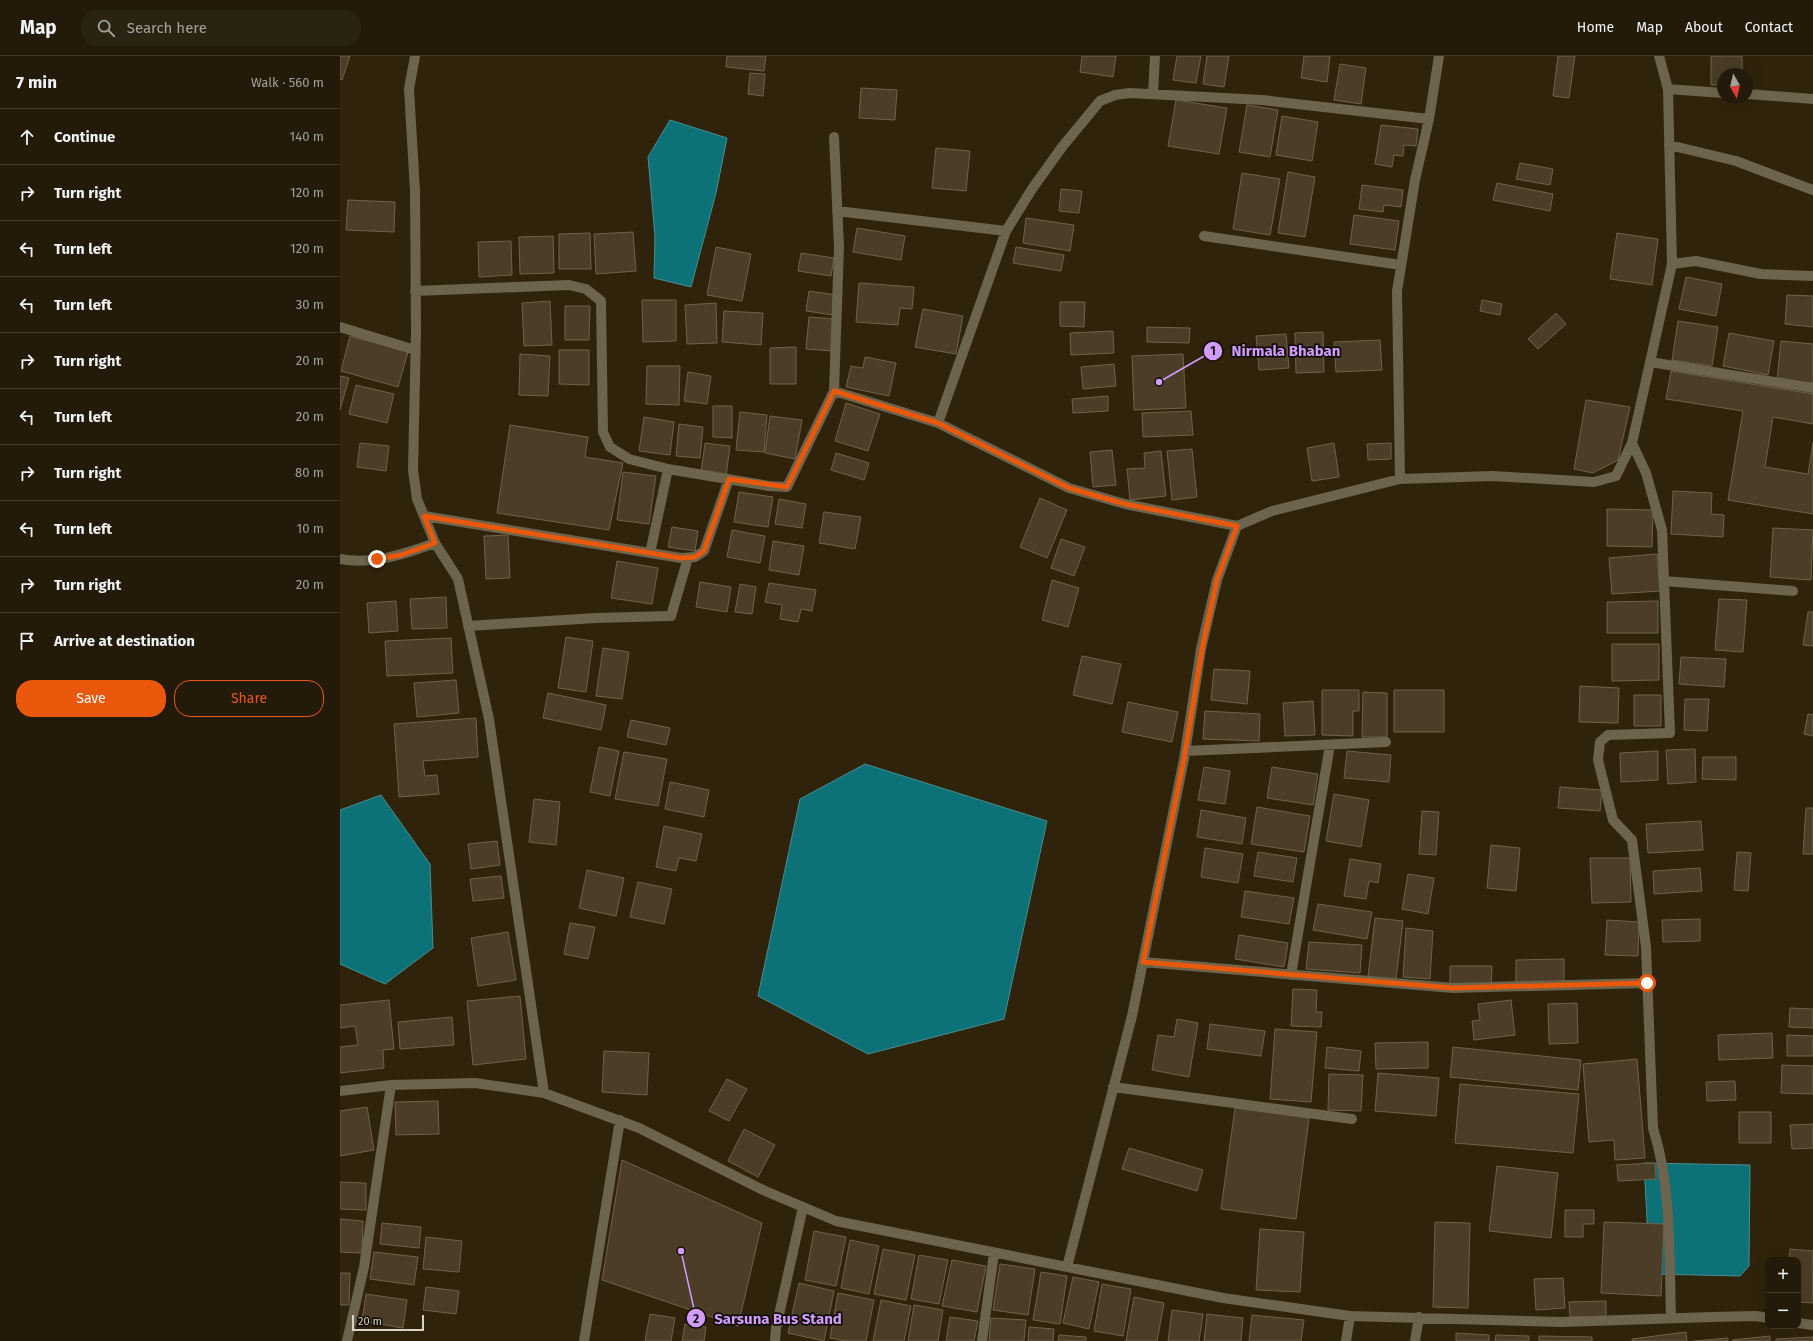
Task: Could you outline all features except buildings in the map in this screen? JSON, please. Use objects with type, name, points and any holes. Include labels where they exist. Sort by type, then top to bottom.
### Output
[{"type":"street","points":[[414,56],[409,89],[415,191],[413,470],[417,499],[435,543],[458,579],[488,720],[544,1093]]},
{"type":"street","points":[[1152,94],[1155,56]]},
{"type":"street","points":[[1400,479],[1397,292],[1415,180],[1429,120],[1439,56]]},
{"type":"street","points":[[834,391],[938,423],[1069,488],[1125,504],[1237,526],[1272,511],[1400,479],[1493,476],[1594,482],[1616,476],[1632,443],[1672,264],[1668,89],[1659,56]]},
{"type":"street","points":[[1668,89],[1717,93]]},
{"type":"street","points":[[938,423],[1006,231],[1032,189],[1062,147],[1100,102],[1115,95],[1130,93],[1262,100],[1429,120]]},
{"type":"street","points":[[1753,94],[1813,99]]},
{"type":"street","points":[[415,291],[569,285],[586,289],[601,301],[603,432],[610,447],[629,459],[668,469],[787,487],[834,391],[839,247],[834,137]]},
{"type":"street","points":[[1669,145],[1736,161],[1813,190]]},
{"type":"street","points":[[837,211],[1006,231]]},
{"type":"street","points":[[1204,236],[1401,265]]},
{"type":"street","points":[[1672,264],[1696,262],[1760,274],[1813,276]]},
{"type":"street","points":[[340,327],[415,350]]},
{"type":"street","points":[[1650,362],[1813,388]]},
{"type":"street","points":[[1632,443],[1646,473],[1662,530],[1670,733],[1608,735],[1600,742],[1598,760],[1613,820],[1632,840],[1646,947],[1653,1128],[1660,1149],[1667,1205],[1671,1318]]},
{"type":"street","points":[[650,553],[668,469]]},
{"type":"street","points":[[424,516],[688,558],[695,557],[704,551],[729,479]]},
{"type":"street","points":[[1067,1267],[1132,1016],[1186,751],[1202,649],[1217,580],[1237,526]]},
{"type":"street","points":[[340,559],[377,559],[401,555],[435,543]]},
{"type":"street","points":[[468,626],[596,618],[671,616],[688,558]]},
{"type":"street","points":[[1664,581],[1793,592]]},
{"type":"street","points":[[1186,751],[1386,742]]},
{"type":"street","points":[[1290,975],[1330,745]]},
{"type":"street","points":[[1143,962],[1453,988],[1647,983]]},
{"type":"street","points":[[340,1091],[391,1085],[475,1083],[544,1093],[639,1128],[763,1190],[836,1222],[1223,1298],[1350,1316],[1562,1322],[1756,1316],[1765,1318]]},
{"type":"street","points":[[347,1341],[364,1267],[391,1085]]},
{"type":"street","points":[[1113,1087],[1352,1119]]},
{"type":"street","points":[[584,1341],[620,1120]]},
{"type":"street","points":[[775,1341],[776,1328],[803,1207]]},
{"type":"street","points":[[982,1341],[994,1253]]},
{"type":"street","points":[[1346,1341],[1350,1316]]},
{"type":"street","points":[[1415,1341],[1419,1317]]},
{"type":"street","points":[[1801,1323],[1813,1325]]},
{"type":"water","points":[[670,120],[727,138],[716,193],[691,287],[654,278],[655,236],[648,157]]},
{"type":"water","points":[[865,764],[1047,821],[1004,1019],[868,1054],[758,996],[800,799]]},
{"type":"water","points":[[381,795],[430,864],[433,948],[385,984],[340,964],[340,810]]},
{"type":"water","points":[[1644,1163],[1750,1165],[1749,1266],[1740,1276],[1650,1274]]},
{"type":"place","name":"Nirmala Bhaban","points":[[1159,382]]},
{"type":"place","name":"Sarsuna Bus Stand","points":[[681,1251]]},
{"type":"route","points":[[377,559],[401,555],[435,543],[424,516],[550,535],[681,558],[695,557],[704,551],[729,479],[769,486],[787,487],[834,391],[938,423],[1069,488],[1125,504],[1237,526],[1217,580],[1202,649],[1184,759],[1143,962],[1283,975],[1453,988],[1647,983]]}]
